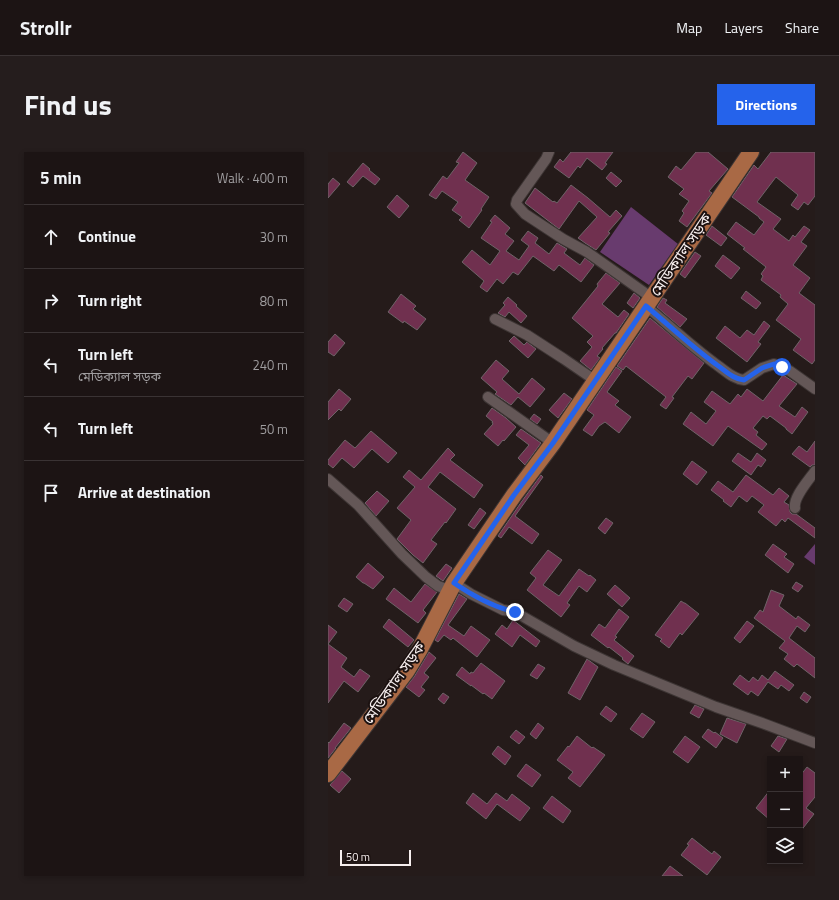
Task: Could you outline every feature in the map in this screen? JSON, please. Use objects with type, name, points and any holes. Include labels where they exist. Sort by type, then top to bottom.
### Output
[{"type":"main road","name":"মেডিক্যাল সড়ক","points":[[328,774],[406,672],[420,649],[451,587],[514,495],[553,443],[596,381],[751,152]]},
{"type":"street","points":[[549,152],[546,159],[517,200],[516,204],[525,214],[563,239],[587,252],[649,302],[702,354],[732,376],[744,380],[762,368],[774,364],[790,371],[815,389]]},
{"type":"street","points":[[495,319],[527,335],[596,381]]},
{"type":"street","points":[[488,397],[553,443]]},
{"type":"street","points":[[795,508],[794,504],[796,498],[815,471]]},
{"type":"street","points":[[328,479],[358,505],[402,554],[426,577],[438,586],[451,587],[471,594],[503,610],[515,612],[574,646],[614,665],[716,707],[815,743]]},
{"type":"shaded area","points":[[631,207],[678,244],[649,285],[600,252]]},
{"type":"shaded area","points":[[815,544],[815,565],[804,557]]},
{"type":"building","points":[[463,152],[477,163],[465,180],[489,197],[469,228],[459,220],[462,217],[452,210],[458,202],[442,191],[436,199],[429,195],[443,176],[447,179],[459,163],[456,162]]},
{"type":"building","points":[[571,152],[613,152],[602,170],[587,158],[580,168],[578,166],[569,178],[554,167],[560,159],[563,162]]},
{"type":"building","points":[[696,152],[708,152],[728,169],[709,191],[712,193],[687,227],[679,221],[684,213],[682,211],[689,201],[679,194],[684,189],[668,177],[676,166],[681,170]]},
{"type":"building","points":[[771,152],[815,152],[815,196],[808,205],[804,202],[798,210],[791,205],[798,195],[776,177],[757,202],[781,219],[773,229],[789,241],[793,235],[795,237],[804,226],[810,230],[801,242],[807,246],[793,265],[810,278],[799,293],[815,305],[815,360],[812,364],[793,350],[801,339],[776,320],[788,304],[780,297],[781,295],[761,280],[763,276],[761,274],[766,267],[727,234],[736,222],[754,235],[764,222],[732,197],[754,165],[758,169]]},
{"type":"building","points":[[363,163],[380,179],[375,185],[363,176],[353,187],[347,182]]},
{"type":"building","points":[[611,172],[622,181],[616,187],[606,178]]},
{"type":"building","points":[[333,178],[340,184],[328,198],[328,184]]},
{"type":"building","points":[[571,185],[610,217],[616,210],[622,216],[608,232],[610,233],[596,250],[578,238],[597,217],[579,201],[559,229],[525,203],[535,188],[553,202],[554,201],[557,203]]},
{"type":"building","points":[[397,195],[409,206],[399,218],[387,207]]},
{"type":"building","points":[[495,215],[510,228],[505,234],[514,241],[506,251],[519,260],[529,246],[521,240],[528,231],[538,238],[535,243],[549,254],[557,243],[567,249],[564,253],[580,265],[585,258],[594,265],[581,282],[559,265],[554,271],[533,256],[518,275],[513,272],[503,284],[497,279],[487,292],[480,287],[484,281],[462,262],[472,250],[490,265],[500,251],[481,238]]},
{"type":"building","points":[[712,226],[727,238],[721,246],[706,235]]},
{"type":"building","points":[[695,252],[701,256],[685,278],[680,274]]},
{"type":"building","points":[[723,255],[740,268],[731,279],[715,266]]},
{"type":"building","points":[[606,273],[620,283],[602,304],[618,317],[624,310],[629,314],[616,333],[602,348],[603,349],[597,356],[600,358],[591,370],[580,361],[592,347],[587,342],[593,336],[572,318],[598,286],[597,284]]},
{"type":"building","points":[[746,291],[761,303],[756,309],[741,298]]},
{"type":"building","points":[[634,293],[640,298],[633,308],[627,303]]},
{"type":"building","points":[[401,294],[416,306],[413,309],[426,319],[417,330],[404,321],[403,323],[388,312]]},
{"type":"building","points":[[508,297],[527,316],[521,323],[509,312],[505,317],[498,313],[505,305],[503,303]]},
{"type":"building","points":[[663,298],[667,300],[665,303],[687,319],[680,327],[657,307]]},
{"type":"building","points":[[650,318],[704,363],[692,379],[688,376],[672,397],[674,398],[666,409],[660,405],[666,397],[626,366],[623,370],[617,366]]},
{"type":"building","points":[[764,321],[770,326],[758,342],[761,344],[747,362],[716,338],[725,326],[740,338],[747,330],[754,335]]},
{"type":"building","points":[[335,334],[345,343],[334,356],[328,352],[328,342]]},
{"type":"building","points":[[514,336],[524,345],[527,342],[536,349],[528,358],[509,341]]},
{"type":"building","points":[[496,360],[509,371],[502,379],[519,394],[532,378],[545,389],[530,407],[518,397],[511,405],[495,394],[497,392],[481,378]]},
{"type":"building","points":[[616,367],[622,371],[607,392],[619,401],[615,405],[631,417],[619,433],[605,422],[599,426],[592,436],[583,430],[594,415],[587,410]]},
{"type":"building","points":[[783,375],[797,384],[779,406],[795,417],[802,407],[808,412],[792,434],[770,416],[767,419],[763,416],[753,428],[758,432],[756,435],[767,444],[762,450],[728,426],[713,446],[683,424],[691,412],[706,424],[716,411],[704,402],[712,391],[730,404],[738,394],[741,397],[747,389],[763,401]]},
{"type":"building","points":[[339,389],[351,399],[341,411],[339,409],[328,420],[328,402]]},
{"type":"building","points":[[564,393],[572,399],[558,418],[549,410]]},
{"type":"building","points":[[492,408],[516,427],[498,446],[484,434],[493,424],[493,422],[486,416]]},
{"type":"building","points":[[534,414],[541,419],[537,424],[530,419]]},
{"type":"building","points":[[521,429],[541,443],[525,465],[518,458],[529,445],[516,435]]},
{"type":"building","points":[[371,431],[397,453],[388,463],[372,449],[354,468],[342,458],[333,468],[328,464],[328,460],[345,440],[355,448]]},
{"type":"building","points":[[815,441],[815,465],[810,467],[792,454],[799,446],[807,452]]},
{"type":"building","points":[[448,448],[455,455],[450,460],[483,485],[474,498],[440,472],[428,487],[456,509],[431,540],[437,544],[423,563],[397,539],[411,520],[397,508],[415,487],[403,477],[409,470],[421,480]]},
{"type":"building","points":[[738,453],[751,462],[757,453],[766,460],[761,467],[758,465],[751,475],[732,461]]},
{"type":"building","points":[[692,461],[707,472],[697,485],[683,474]]},
{"type":"building","points":[[541,475],[543,477],[515,516],[539,534],[532,544],[509,527],[501,538],[498,536],[522,501]]},
{"type":"building","points":[[746,475],[773,495],[779,488],[789,496],[784,502],[789,505],[790,512],[792,514],[796,514],[815,528],[815,538],[788,518],[785,522],[782,519],[776,526],[758,512],[764,505],[752,496],[747,502],[739,496],[731,507],[711,490],[718,481],[733,492]]},
{"type":"building","points":[[377,491],[389,501],[376,516],[365,503]]},
{"type":"building","points":[[480,508],[486,513],[474,529],[468,525]]},
{"type":"building","points":[[606,518],[613,523],[605,534],[598,528]]},
{"type":"building","points":[[773,544],[787,554],[784,557],[794,564],[788,573],[765,555]]},
{"type":"building","points":[[548,550],[562,560],[543,585],[559,596],[579,569],[596,580],[587,592],[579,586],[567,603],[570,605],[561,617],[527,590],[536,578],[530,573]]},
{"type":"building","points":[[368,563],[384,577],[373,589],[356,577]]},
{"type":"building","points":[[446,564],[452,568],[443,581],[436,576]]},
{"type":"building","points":[[796,582],[803,586],[798,592],[792,588]]},
{"type":"building","points":[[425,584],[437,592],[423,610],[426,613],[418,623],[386,599],[394,588],[411,602]]},
{"type":"building","points":[[615,585],[630,598],[622,607],[607,594]]},
{"type":"building","points":[[771,590],[784,595],[779,606],[796,619],[798,616],[810,625],[805,632],[797,626],[789,638],[815,658],[815,678],[797,664],[794,667],[784,659],[788,654],[779,648],[785,641],[754,618],[760,610],[763,612]]},
{"type":"building","points":[[459,594],[467,599],[448,625],[464,636],[471,626],[490,640],[477,657],[453,638],[451,640],[444,635],[438,642],[435,640]]},
{"type":"building","points":[[344,598],[353,604],[347,612],[338,606]]},
{"type":"building","points":[[681,601],[699,614],[682,635],[680,633],[669,648],[660,641],[662,639],[655,635]]},
{"type":"building","points":[[619,609],[629,617],[615,636],[617,637],[614,640],[634,656],[628,664],[609,647],[608,648],[591,635],[599,624],[605,628]]},
{"type":"building","points":[[389,619],[414,640],[408,647],[383,627]]},
{"type":"building","points":[[513,620],[540,641],[536,647],[520,635],[512,647],[495,634],[502,625],[507,629]]},
{"type":"building","points":[[747,621],[754,626],[740,643],[734,638]]},
{"type":"building","points":[[328,625],[337,632],[328,644]]},
{"type":"building","points":[[328,644],[347,658],[341,667],[354,677],[360,669],[370,676],[358,692],[344,681],[328,703]]},
{"type":"building","points":[[429,652],[436,658],[424,673],[429,677],[421,687],[425,690],[419,697],[406,687]]},
{"type":"building","points":[[587,659],[598,667],[580,700],[568,693]]},
{"type":"building","points":[[481,663],[505,681],[492,699],[456,675],[462,667],[470,674],[471,672],[473,673]]},
{"type":"building","points":[[538,664],[545,668],[537,679],[530,675]]},
{"type":"building","points":[[775,671],[794,685],[789,691],[781,685],[778,689],[768,682],[758,696],[751,691],[748,695],[733,684],[740,675],[749,682],[753,677],[758,681],[762,675],[768,680]]},
{"type":"building","points":[[804,692],[811,697],[807,703],[800,698]]},
{"type":"building","points":[[443,693],[449,697],[444,704],[438,699]]},
{"type":"building","points":[[695,705],[704,709],[699,718],[690,713]]},
{"type":"building","points":[[606,706],[617,714],[611,722],[600,714]]},
{"type":"building","points":[[642,713],[655,722],[643,738],[630,729]]},
{"type":"building","points":[[727,718],[746,724],[737,743],[720,734]]},
{"type":"building","points":[[344,723],[351,728],[328,758],[328,742],[329,743]]},
{"type":"building","points":[[538,723],[544,728],[536,739],[530,734]]},
{"type":"building","points":[[708,729],[723,738],[716,748],[702,737]]},
{"type":"building","points":[[516,730],[525,737],[519,744],[510,737]]},
{"type":"building","points":[[577,736],[592,748],[593,747],[605,755],[580,787],[568,778],[573,772],[557,760]]},
{"type":"building","points":[[685,736],[700,747],[688,763],[673,752]]},
{"type":"building","points":[[778,736],[787,739],[779,752],[771,746]]},
{"type":"building","points":[[498,746],[511,756],[505,765],[492,754]]},
{"type":"building","points":[[526,764],[541,775],[532,787],[517,776]]},
{"type":"building","points":[[807,767],[815,773],[815,797],[806,808],[814,814],[803,828],[803,792],[803,772]]},
{"type":"building","points":[[342,771],[351,779],[339,793],[330,785]]},
{"type":"building","points":[[473,793],[487,804],[496,793],[507,801],[512,794],[530,808],[520,821],[497,804],[486,819],[466,803]]},
{"type":"building","points":[[767,794],[767,817],[756,808]]},
{"type":"building","points":[[552,796],[571,811],[563,823],[543,808]]},
{"type":"building","points":[[692,838],[712,854],[714,851],[721,857],[707,875],[681,855],[689,845],[687,844]]},
{"type":"building","points":[[670,866],[683,876],[662,876]]},
{"type":"route","points":[[515,612],[503,610],[471,594],[454,583],[514,495],[553,443],[646,306],[702,354],[732,376],[744,380],[762,368],[774,364],[782,367]]}]
